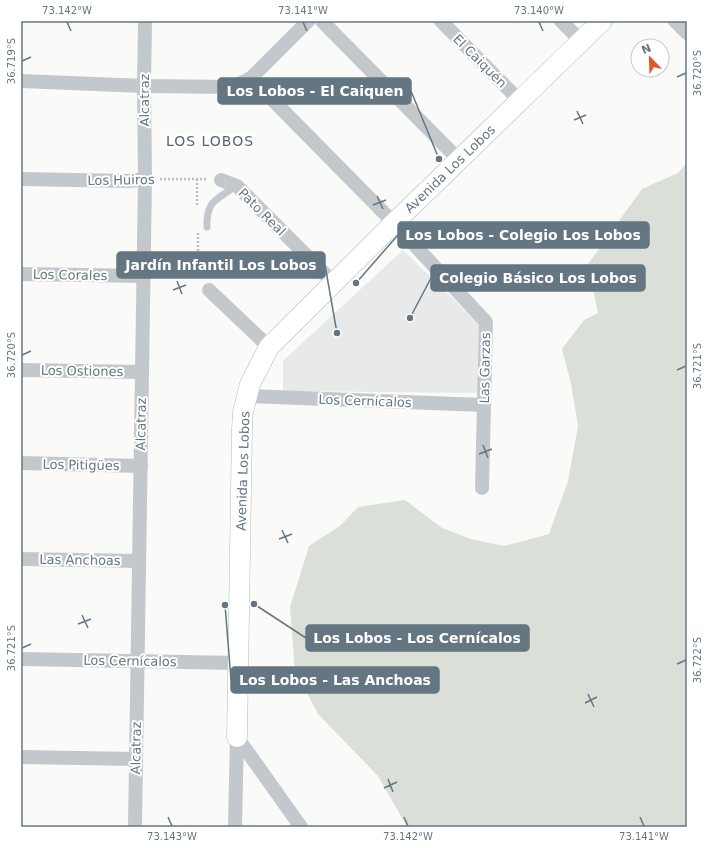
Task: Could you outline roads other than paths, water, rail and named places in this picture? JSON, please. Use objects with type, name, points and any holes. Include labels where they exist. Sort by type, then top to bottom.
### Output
[{"type":"street","name":"Alcatraz","points":[[135,827],[144,276],[145,21]]},
{"type":"street","points":[[21,81],[227,88],[239,85],[251,78],[308,21]]},
{"type":"street","points":[[322,21],[459,160]]},
{"type":"street","name":"El Caiquén","points":[[440,21],[520,100]]},
{"type":"street","points":[[561,21],[581,41]]},
{"type":"street","name":"Avenida Los Lobos","points":[[235,827],[242,429],[246,396],[254,374],[269,346],[602,21]]},
{"type":"street","points":[[675,21],[687,33]]},
{"type":"street","name":"Las Garzas","points":[[251,78],[394,223],[486,322],[482,488]]},
{"type":"street","name":"Los Huiros","points":[[21,179],[129,181],[145,179]]},
{"type":"street","name":"Pato Real","points":[[221,180],[236,186],[334,283]]},
{"type":"street","name":"Los Corales","points":[[21,274],[144,276]]},
{"type":"street","points":[[209,290],[269,346]]},
{"type":"street","name":"Los Ostiones","points":[[21,370],[142,372]]},
{"type":"street","name":"Los Cernícalos","points":[[246,396],[484,405]]},
{"type":"street","name":"Los Pitigües","points":[[21,464],[141,466]]},
{"type":"street","name":"Las Anchoas","points":[[21,559],[139,561]]},
{"type":"street","name":"Los Cernícalos","points":[[21,659],[238,663]]},
{"type":"street","points":[[237,737],[301,827]]},
{"type":"street","points":[[21,757],[136,759]]},
{"type":"lane","points":[[207,228],[207,210],[214,201],[236,186]]},
{"type":"place","name":"Los Lobos - El Caiquen","points":[[439,159]]},
{"type":"place","name":"Los Lobos - Colegio Los Lobos","points":[[356,283]]},
{"type":"place","name":"Colegio Básico Los Lobos","points":[[410,318]]},
{"type":"place","name":"Jardín Infantil Los Lobos","points":[[337,333]]},
{"type":"place","name":"Los Lobos - Los Cernícalos","points":[[254,604]]},
{"type":"place","name":"Los Lobos - Las Anchoas","points":[[225,605]]},
{"type":"district","name":"LOS LOBOS","points":[[210,141]]}]
